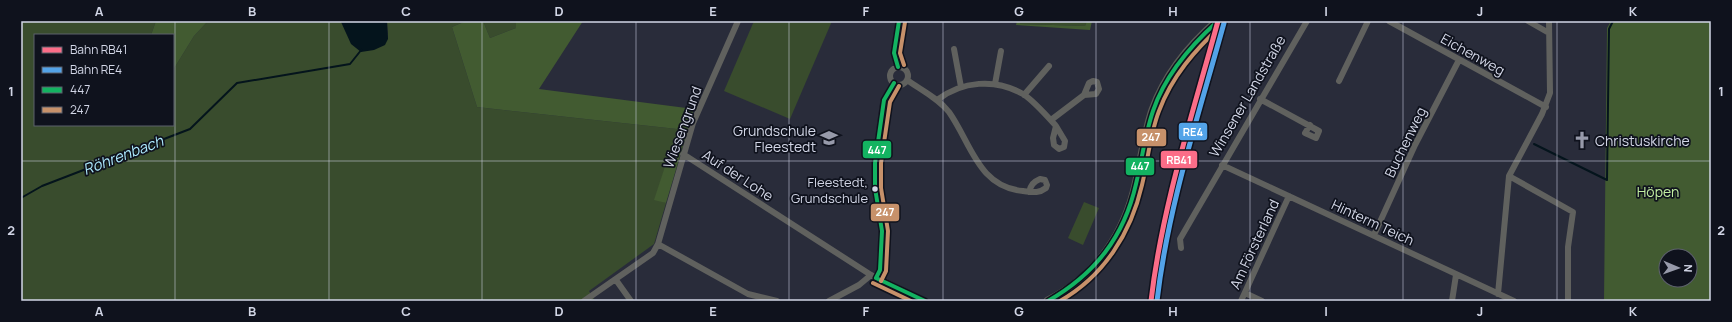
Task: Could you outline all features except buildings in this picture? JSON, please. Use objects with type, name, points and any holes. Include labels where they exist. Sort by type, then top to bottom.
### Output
[{"type":"street","name":"Wiesengrund","points":[[658,244],[693,123],[738,21]]},
{"type":"street","points":[[898,67],[894,53],[899,21]]},
{"type":"street","points":[[1048,301],[1073,287],[1087,275],[1106,252],[1119,231],[1134,193],[1145,136],[1153,110],[1165,83],[1192,45],[1218,21]]},
{"type":"street","name":"Winsener Landstraße","points":[[1181,248],[1180,239],[1306,21]]},
{"type":"street","points":[[1339,81],[1368,21]]},
{"type":"street","name":"Eichenweg","points":[[1389,21],[1546,107]]},
{"type":"street","points":[[1528,21],[1549,33]]},
{"type":"street","points":[[1498,294],[1509,176],[1546,107],[1550,93],[1550,21]]},
{"type":"street","points":[[954,49],[961,87]]},
{"type":"street","points":[[995,84],[1001,51]]},
{"type":"street","name":"Buchenweg","points":[[1374,235],[1415,145],[1459,60]]},
{"type":"street","points":[[1024,94],[1049,66]]},
{"type":"street","points":[[894,83],[890,74],[893,69],[898,67],[905,69],[908,80],[937,100],[948,111],[978,162],[991,180],[1012,190],[1030,192]]},
{"type":"street","points":[[894,83],[902,84],[908,80]]},
{"type":"street","points":[[829,301],[860,285],[873,277],[880,270],[882,231],[875,188],[875,163],[884,100],[894,83]]},
{"type":"street","points":[[937,100],[947,92],[961,87],[980,83],[995,84],[1024,94],[1056,126]]},
{"type":"street","points":[[1051,120],[1084,95]]},
{"type":"street","points":[[1260,99],[1310,125]]},
{"type":"street","name":"Auf der Lohe","points":[[683,154],[873,277],[925,301]]},
{"type":"street","name":"Hinterm Teich","points":[[1222,165],[1512,301]]},
{"type":"street","points":[[1509,176],[1573,212],[1568,247],[1568,301]]},
{"type":"street","name":"Am Försterland","points":[[1242,301],[1289,196]]},
{"type":"street","points":[[584,301],[653,253],[658,244],[748,294],[759,299],[776,301]]},
{"type":"street","points":[[1452,301],[1456,275]]},
{"type":"street","points":[[616,280],[631,301]]},
{"type":"street","points":[[1245,293],[1262,301]]},
{"type":"green space","points":[[21,21],[156,21],[151,34],[34,34],[34,126],[174,126],[174,68],[194,36],[208,21],[342,21],[341,22],[388,39],[387,21],[466,21],[452,27],[477,107],[677,129],[655,199],[666,203],[654,244],[589,291],[595,301],[21,301]]},
{"type":"green space","points":[[156,21],[208,21],[194,36],[174,68],[174,34],[151,34]]},
{"type":"green space","points":[[466,21],[483,21],[490,38],[516,28],[516,21],[583,21],[539,89],[694,109],[666,203],[654,200],[677,129],[477,107],[452,27]]},
{"type":"green space","points":[[483,21],[516,21],[516,28],[490,38]]},
{"type":"green space","points":[[754,21],[832,21],[790,119],[724,91]]},
{"type":"green space","points":[[1017,21],[1020,21],[1020,24],[1085,26],[1087,21],[1092,21],[1090,30],[1016,25]]},
{"type":"green space","points":[[1020,21],[1087,21],[1085,26],[1020,24]]},
{"type":"green space","name":"Höpen","points":[[1611,21],[1711,21],[1711,301],[1604,301],[1607,28]]},
{"type":"green space","points":[[1084,202],[1099,208],[1083,245],[1068,238]]},
{"type":"shaded area","points":[[387,21],[388,39],[385,45],[374,50],[361,52],[351,44],[341,22]]},
{"type":"waterway","points":[[1534,144],[1607,180],[1609,29],[1613,21]]},
{"type":"waterway","name":"Röhrenbach","points":[[21,198],[42,186],[190,129],[237,83],[350,64],[362,49]]},
{"type":"rail line","name":"RB41","points":[[1151,301],[1156,265],[1170,195],[1218,21]]},
{"type":"rail line","name":"RE4","points":[[1157,301],[1162,266],[1176,195],[1224,23]]},
{"type":"transit line","name":"447","points":[[898,67],[894,53],[899,21]]},
{"type":"transit line","name":"447","points":[[1048,301],[1080,279],[1105,252],[1115,237],[1124,221],[1131,203],[1153,111],[1164,85],[1171,73],[1188,51],[1218,21]]},
{"type":"transit line","name":"247","points":[[904,65],[900,53],[905,22]]},
{"type":"transit line","name":"247","points":[[1060,301],[1076,291],[1090,279],[1113,252],[1123,236],[1137,203],[1153,129],[1164,98],[1185,64],[1222,25]]},
{"type":"transit line","name":"447","points":[[876,278],[880,270],[882,231],[875,188],[875,163],[884,100],[894,83]]},
{"type":"transit line","name":"247","points":[[881,281],[886,271],[888,231],[881,188],[881,163],[890,102],[899,86]]},
{"type":"transit line","name":"447","points":[[876,278],[925,301]]},
{"type":"transit line","name":"247","points":[[873,283],[911,301]]},
{"type":"place","name":"Grundschule Fleestedt","points":[[829,138]]},
{"type":"place","name":"Christuskirche","points":[[1582,140]]},
{"type":"place","name":"Fleestedt, Grundschule","points":[[875,189]]}]
